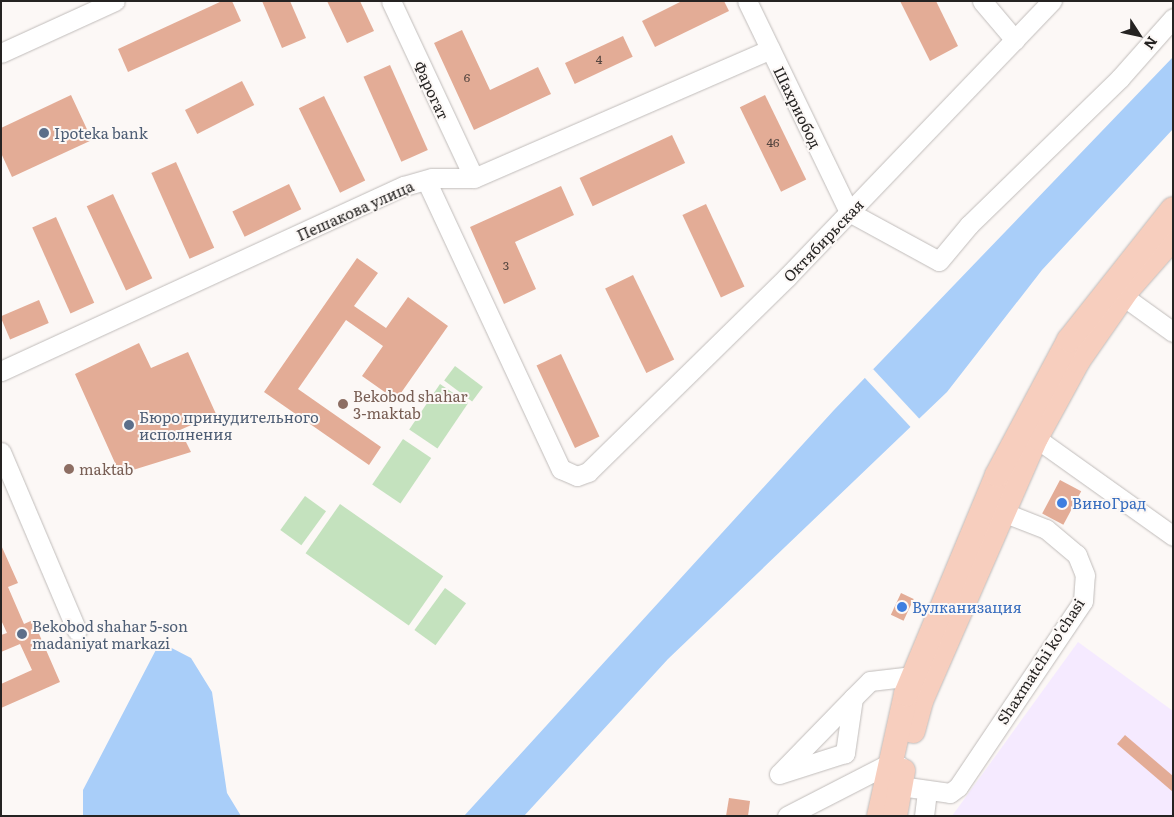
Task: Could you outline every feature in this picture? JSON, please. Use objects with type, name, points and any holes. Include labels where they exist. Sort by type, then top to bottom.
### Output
[{"type":"main road","points":[[896,816],[898,772],[913,676],[1028,433],[1069,340],[1173,209]]},
{"type":"main road","points":[[1028,433],[1123,296],[1173,238]]},
{"type":"main road","points":[[879,816],[898,772],[921,701],[993,508]]},
{"type":"street","points":[[1,53],[115,1]]},
{"type":"street","name":"Фарогат","points":[[391,1],[474,178]]},
{"type":"street","name":"Шахриобод","points":[[747,1],[849,212]]},
{"type":"street","points":[[982,1],[1015,40]]},
{"type":"street","name":"Октябирьская","points":[[426,180],[561,469],[577,476],[588,472],[849,212],[1052,1]]},
{"type":"street","points":[[849,212],[940,261],[969,225],[1120,78],[1173,18]]},
{"type":"street","name":"Пешакова улица","points":[[1,371],[426,180],[474,178],[770,49]]},
{"type":"street","points":[[1123,296],[1173,332]]},
{"type":"street","points":[[1028,433],[1173,536]]},
{"type":"street","points":[[1,452],[78,631]]},
{"type":"street","name":"Shaxmatchi ko'chasi","points":[[898,772],[927,790],[950,793],[958,787],[1083,601],[1086,575],[1077,556],[1046,529],[993,508]]},
{"type":"street","points":[[853,698],[870,681],[913,676]]},
{"type":"street","points":[[787,816],[898,772]]},
{"type":"street","points":[[924,816],[927,790]]},
{"type":"shaded area","points":[[1078,642],[1173,711],[1173,816],[952,816]]},
{"type":"green space","points":[[455,366],[483,387],[472,401],[444,380]]},
{"type":"green space","points":[[440,384],[468,403],[437,449],[409,430]]},
{"type":"green space","points":[[403,439],[431,458],[400,504],[372,485]]},
{"type":"green space","points":[[305,496],[326,511],[301,545],[280,530]]},
{"type":"green space","points":[[340,504],[443,576],[409,625],[306,553]]},
{"type":"green space","points":[[445,588],[466,603],[435,645],[414,630]]},
{"type":"water","points":[[1173,57],[1173,129],[1042,270],[947,392],[668,659],[524,816],[464,816],[834,410]]},
{"type":"water","points":[[160,642],[191,658],[212,692],[227,793],[241,816],[83,816],[83,790]]},
{"type":"pier","points":[[873,369],[920,419],[911,428],[864,377]]},
{"type":"building","points":[[222,1],[232,1],[241,21],[128,72],[118,49]]},
{"type":"building","points":[[262,1],[290,1],[306,38],[282,48]]},
{"type":"building","points":[[327,1],[360,1],[374,31],[347,43]]},
{"type":"building","points":[[682,1],[724,1],[729,11],[655,47],[642,21]]},
{"type":"building","points":[[900,1],[936,1],[958,46],[930,61]]},
{"type":"building","points":[[462,30],[490,90],[538,67],[551,94],[474,130],[434,43]]},
{"type":"building","points":[[623,36],[633,57],[575,84],[565,63]]},
{"type":"building","points":[[390,65],[428,150],[401,162],[364,77]]},
{"type":"building","points":[[242,81],[254,105],[197,134],[185,110]]},
{"type":"building","points":[[71,95],[92,140],[12,177],[1,153],[1,128]]},
{"type":"building","points":[[765,95],[806,179],[781,192],[740,107]]},
{"type":"building","points":[[324,96],[365,180],[340,193],[299,108]]},
{"type":"building","points":[[672,135],[685,163],[593,206],[580,178]]},
{"type":"building","points":[[176,162],[214,248],[190,259],[151,173]]},
{"type":"building","points":[[289,184],[301,209],[245,237],[232,212]]},
{"type":"building","points":[[561,186],[574,215],[515,242],[536,289],[504,304],[470,227]]},
{"type":"building","points":[[113,194],[152,278],[126,291],[87,206]]},
{"type":"building","points":[[706,204],[744,286],[721,297],[682,215]]},
{"type":"building","points":[[56,217],[94,303],[70,313],[32,228]]},
{"type":"building","points":[[357,258],[378,273],[354,306],[386,328],[408,297],[448,326],[396,400],[362,376],[383,346],[346,320],[298,389],[381,447],[369,465],[264,392]]},
{"type":"building","points":[[633,275],[674,359],[646,373],[605,289]]},
{"type":"building","points":[[39,300],[49,323],[10,339],[1,316]]},
{"type":"building","points":[[139,343],[151,368],[188,352],[216,414],[180,430],[191,452],[120,474],[75,374]]},
{"type":"building","points":[[561,354],[599,436],[575,448],[537,365]]},
{"type":"building","points":[[1060,480],[1081,491],[1063,525],[1042,514]]},
{"type":"building","name":"Bekobod shahar 5-son madaniyat markazi","points":[[1,545],[18,583],[8,587],[24,624],[33,620],[60,682],[1,708],[1,684],[32,670],[20,644],[1,652],[1,635],[7,633],[1,620]]},
{"type":"building","name":"Вулканизация","points":[[901,593],[914,599],[904,621],[891,615]]},
{"type":"building","points":[[1125,735],[1173,776],[1173,792],[1117,744]]},
{"type":"building","points":[[729,798],[750,801],[748,816],[726,816]]},
{"type":"place","name":"Ipoteka bank","points":[[44,133]]},
{"type":"place","name":"Bekobod shahar 3-maktab","points":[[343,404]]},
{"type":"place","name":"Бюро принудительного исполнения","points":[[129,425]]},
{"type":"place","name":"maktab","points":[[69,469]]},
{"type":"place","name":"ВиноГрад","points":[[1062,503]]},
{"type":"place","name":"Вулканизация","points":[[902,607]]},
{"type":"place","name":"Bekobod shahar 5-son madaniyat markazi","points":[[22,634]]}]
